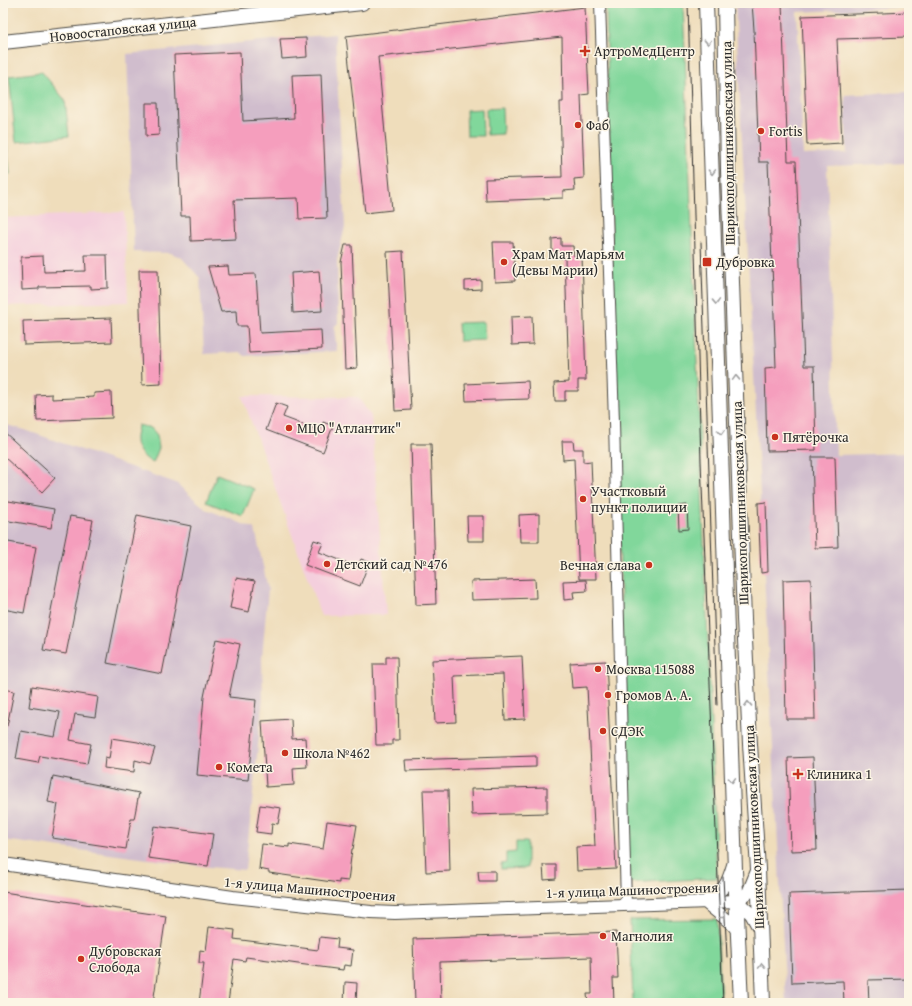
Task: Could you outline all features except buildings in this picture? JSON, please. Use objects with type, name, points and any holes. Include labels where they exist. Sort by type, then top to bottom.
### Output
[{"type":"main road","name":"Новоостаповская улица","points":[[3,42],[362,3]]},
{"type":"main road","name":"Шарикоподшипниковская улица","points":[[706,3],[741,1003]]},
{"type":"main road","name":"Шарикоподшипниковская улица","points":[[725,3],[728,170],[744,596],[750,744],[758,869],[763,1003]]},
{"type":"street","points":[[600,3],[614,422],[626,905]]},
{"type":"street","points":[[735,860],[727,884],[705,902],[729,921],[738,931]]},
{"type":"street","name":"1-я улица Машиностроения","points":[[3,864],[232,898],[371,912],[395,913],[737,901]]},
{"type":"street","points":[[758,869],[748,892],[737,901],[751,914],[760,930]]},
{"type":"shaded area","points":[[735,3],[909,3],[909,7],[797,12],[803,155],[847,153],[845,95],[909,92],[909,163],[827,166],[836,455],[909,453],[909,1003],[786,1003]]},
{"type":"shaded area","points":[[335,34],[345,227],[337,260],[338,323],[334,327],[337,351],[245,356],[240,352],[204,354],[200,278],[182,258],[171,253],[134,252],[127,54]]},
{"type":"shaded area","points":[[124,212],[128,302],[3,306],[3,218]]},
{"type":"shaded area","points":[[242,396],[358,397],[371,416],[386,615],[321,616]]},
{"type":"shaded area","points":[[3,424],[25,430],[176,483],[206,509],[255,529],[268,589],[262,658],[263,698],[245,870],[209,867],[3,840]]},
{"type":"green space","points":[[633,3],[683,3],[717,878],[628,883],[606,6]]},
{"type":"green space","points":[[42,72],[65,100],[69,136],[16,142],[9,76]]},
{"type":"green space","points":[[502,108],[503,134],[487,135],[486,109]]},
{"type":"green space","points":[[482,109],[483,136],[467,136],[466,110]]},
{"type":"green space","points":[[3,120],[10,174],[3,175]]},
{"type":"green space","points":[[484,322],[485,340],[459,341],[458,323]]},
{"type":"green space","points":[[138,425],[151,428],[157,435],[159,448],[153,463],[144,457],[136,444]]},
{"type":"green space","points":[[217,474],[254,489],[243,516],[206,502]]},
{"type":"green space","points":[[516,842],[527,842],[527,868],[501,869],[501,864],[506,863],[506,853],[516,852]]},
{"type":"green space","points":[[717,919],[721,1003],[633,1003],[630,920]]},
{"type":"tram line","points":[[688,3],[701,462],[723,1003]]},
{"type":"tram line","points":[[701,242],[717,705]]},
{"type":"tram line","points":[[723,877],[727,957]]},
{"type":"place","name":"АртроМедЦентр","points":[[585,51]]},
{"type":"place","name":"Фаб","points":[[578,125]]},
{"type":"place","name":"Fortis","points":[[761,131]]},
{"type":"place","name":"Храм Мат Марьям (Девы Марии)","points":[[504,262]]},
{"type":"place","name":"Дубровка","points":[[707,262]]},
{"type":"place","name":"МЦО \"Атлантик\"","points":[[289,428]]},
{"type":"place","name":"Пятёрочка","points":[[775,437]]},
{"type":"place","name":"Участковый пункт полиции","points":[[583,499]]},
{"type":"place","name":"Детский сад №476","points":[[327,564]]},
{"type":"place","name":"Вечная слава","points":[[649,565]]},
{"type":"place","name":"Москва 115088","points":[[598,669]]},
{"type":"place","name":"Громов А. А.","points":[[608,695]]},
{"type":"place","name":"СДЭК","points":[[603,731]]},
{"type":"place","name":"Школа №462","points":[[285,753]]},
{"type":"place","name":"Комета","points":[[219,767]]},
{"type":"place","name":"Клиника 1","points":[[798,774]]},
{"type":"place","name":"Магнолия","points":[[603,936]]},
{"type":"place","name":"Дубровская Слобода","points":[[81,959]]}]
